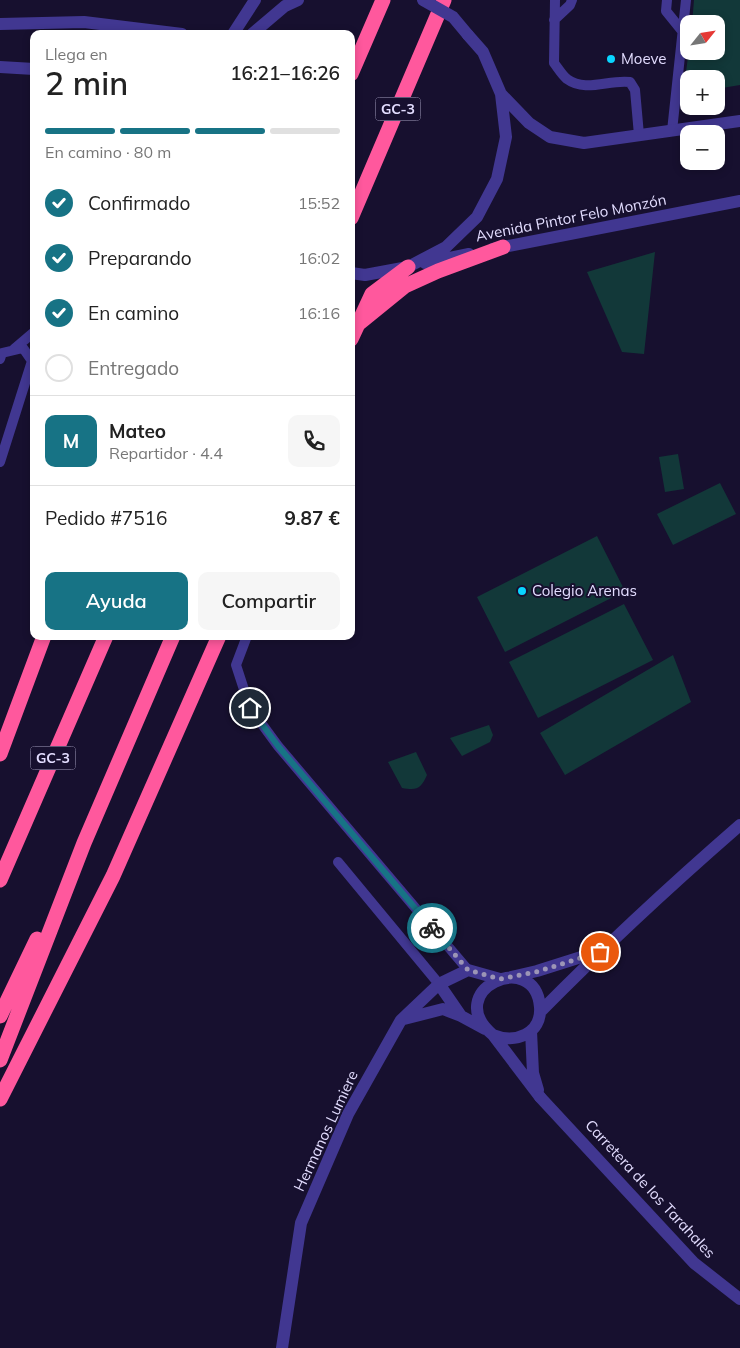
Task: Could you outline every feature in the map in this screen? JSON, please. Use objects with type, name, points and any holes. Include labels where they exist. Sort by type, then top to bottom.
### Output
[{"type":"highway","points":[[366,40],[376,0]]},
{"type":"highway","points":[[355,65],[383,0]]},
{"type":"highway","name":"GC-3","points":[[355,209],[444,0]]},
{"type":"highway","points":[[358,325],[405,286],[438,271],[502,247]]},
{"type":"highway","points":[[355,331],[372,294],[408,267]]},
{"type":"highway","points":[[0,754],[43,640]]},
{"type":"highway","name":"GC-3","points":[[0,880],[104,640]]},
{"type":"highway","points":[[0,1060],[84,843],[171,640]]},
{"type":"highway","points":[[0,1099],[114,876],[217,640]]},
{"type":"highway","points":[[0,1016],[84,843]]},
{"type":"street","points":[[236,30],[255,0]]},
{"type":"street","points":[[257,30],[285,6],[298,0]]},
{"type":"street","points":[[408,267],[446,247],[477,217],[497,180],[506,137],[501,94],[483,52],[453,17],[423,0]]},
{"type":"street","points":[[0,24],[84,22],[149,30]]},
{"type":"street","points":[[0,67],[30,69]]},
{"type":"street","points":[[501,94],[529,123],[550,137],[584,143],[740,121]]},
{"type":"street","name":"Avenida Pintor Felo Monzón","points":[[355,273],[365,274],[408,267],[740,201]]},
{"type":"street","points":[[540,1012],[600,952],[691,867],[740,825]]},
{"type":"street","points":[[489,1032],[480,1020],[478,1010],[483,990],[491,983],[505,978],[536,972],[600,952]]},
{"type":"street","points":[[401,1020],[443,1010],[461,1016],[503,1039],[513,1040],[531,1031],[537,1022],[540,1012],[536,993],[524,982],[468,970]]},
{"type":"street","name":"Hermanos Lumiere","points":[[282,1348],[301,1223],[348,1114],[401,1020],[439,984],[468,970]]},
{"type":"street","points":[[439,984],[461,1016]]},
{"type":"street","points":[[531,1031],[533,1074],[540,1097]]},
{"type":"street","name":"Carretera de los Tarahales","points":[[489,1032],[540,1097],[694,1263],[740,1299]]},
{"type":"lane","points":[[555,0],[554,63],[567,79],[583,86],[623,81],[630,82],[635,90],[639,135]]},
{"type":"lane","points":[[554,20],[570,5],[572,0]]},
{"type":"lane","points":[[667,0],[666,11],[680,28]]},
{"type":"lane","points":[[685,15],[686,0]]},
{"type":"lane","points":[[672,131],[680,59]]},
{"type":"lane","points":[[13,350],[30,335]]},
{"type":"lane","points":[[0,359],[2,353],[23,348],[30,358]]},
{"type":"lane","points":[[0,462],[30,367]]},
{"type":"lane","points":[[245,640],[236,665],[250,708],[278,746],[468,970]]},
{"type":"lane","points":[[338,862],[439,984]]},
{"type":"lane","points":[[446,944],[450,933]]},
{"type":"green space","points":[[694,0],[740,0],[740,85],[725,88],[725,70],[686,70],[688,60],[725,60],[725,15],[693,15]]},
{"type":"green space","points":[[655,252],[644,354],[622,352],[587,272]]},
{"type":"green space","points":[[678,454],[684,489],[665,492],[659,457]]},
{"type":"green space","points":[[720,483],[736,514],[673,545],[657,514]]},
{"type":"green space","points":[[597,536],[625,591],[505,652],[477,597]]},
{"type":"green space","points":[[624,604],[653,660],[538,718],[509,662]]},
{"type":"green space","points":[[673,655],[691,702],[565,775],[540,733]]},
{"type":"green space","points":[[489,725],[493,735],[490,742],[462,756],[450,738]]},
{"type":"green space","points":[[416,752],[427,775],[421,786],[415,789],[402,788],[388,762]]},
{"type":"way so far","points":[[432,928],[468,970],[500,979],[536,972],[600,952]]},
{"type":"place","name":"Moeve","points":[[611,59]]},
{"type":"place","name":"Colegio Arenas","points":[[522,591]]},
{"type":"route","points":[[250,708],[278,746],[432,928]]}]
